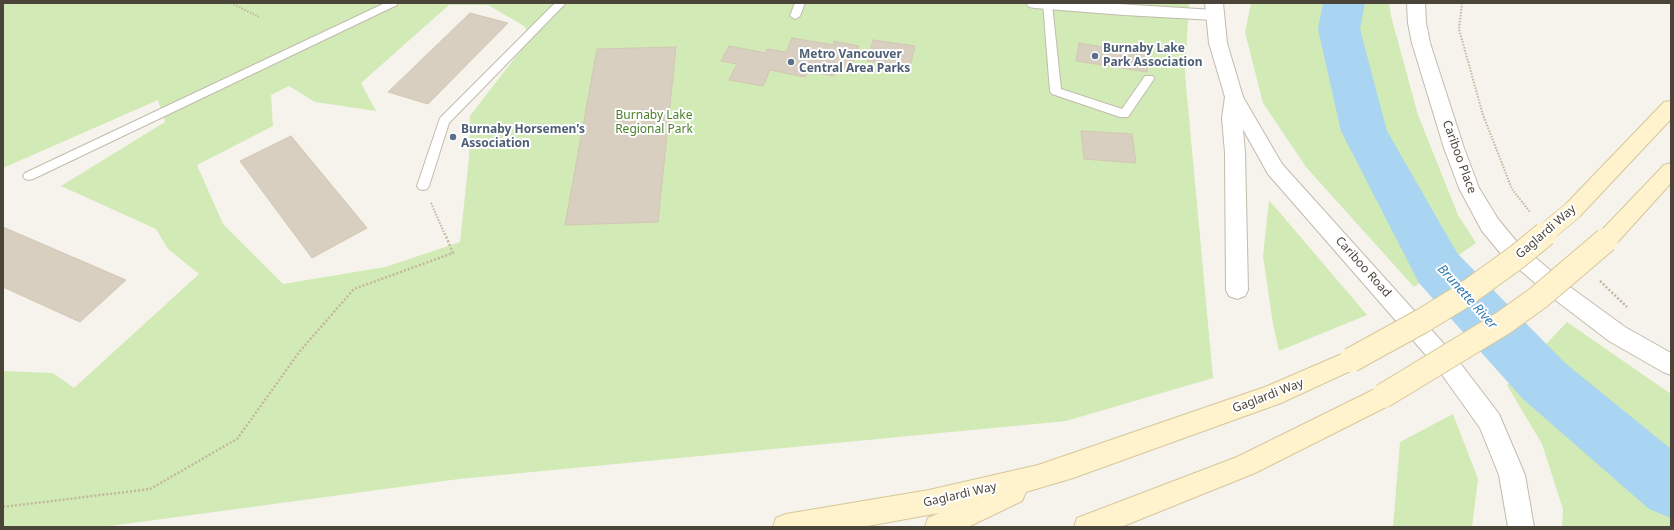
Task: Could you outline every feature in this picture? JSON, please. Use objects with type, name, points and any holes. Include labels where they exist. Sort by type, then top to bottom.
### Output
[{"type":"main road","name":"Gaglardi Way","points":[[786,527],[929,503],[1038,477],[1080,464],[1278,393],[1351,360],[1422,321],[1463,296],[1517,257],[1573,210],[1671,107]]},
{"type":"main road","points":[[1087,527],[1172,496],[1300,439],[1383,396],[1503,323],[1544,293],[1606,240],[1671,170]]},
{"type":"main road","points":[[938,527],[979,509],[1038,477]]},
{"type":"street","name":"Cariboo Place","points":[[1416,3],[1417,22],[1421,43],[1454,148],[1469,188],[1490,225],[1514,253],[1562,293],[1618,334],[1671,365]]},
{"type":"street","points":[[1041,4],[1214,9]]},
{"type":"street","name":"Cariboo Road","points":[[1214,9],[1218,43],[1234,97],[1275,169],[1446,362],[1490,422],[1512,475],[1521,527]]},
{"type":"street","points":[[1234,97],[1232,118],[1235,153],[1237,290]]},
{"type":"lane","points":[[30,176],[393,3]]},
{"type":"lane","points":[[423,186],[444,121],[540,22],[561,3]]},
{"type":"lane","points":[[795,16],[800,3]]},
{"type":"lane","points":[[1041,4],[1056,91],[1124,114],[1149,79]]},
{"type":"path","points":[[231,3],[259,17]]},
{"type":"path","points":[[1462,3],[1459,29],[1483,115],[1512,189],[1533,215]]},
{"type":"path","points":[[3,507],[150,489],[237,439],[300,350],[354,289],[453,253],[423,186]]},
{"type":"path","points":[[1596,278],[1632,312]]},
{"type":"green space","name":"Burnaby Lake Regional Park","points":[[3,3],[1189,3],[1185,74],[1213,378],[1066,421],[459,479],[103,527],[3,527],[3,371],[53,373],[74,388],[199,274],[168,249],[156,229],[61,186],[165,122],[158,100],[3,168]],"holes":[[[449,5],[488,5],[524,26],[531,37],[470,116],[469,158],[460,242],[385,267],[283,284],[223,224],[197,165],[273,126],[271,95],[289,86],[315,102],[376,111],[361,83]]]},
{"type":"green space","points":[[1251,3],[1389,3],[1391,16],[1418,115],[1458,215],[1476,243],[1414,287],[1306,167],[1263,103],[1245,32]]},
{"type":"green space","points":[[1269,200],[1367,315],[1279,351],[1273,324],[1263,256]]},
{"type":"green space","points":[[1567,322],[1671,394],[1671,527],[1562,527],[1563,509],[1542,444],[1507,385]]},
{"type":"green space","points":[[1453,414],[1478,479],[1472,527],[1393,527],[1400,442]]},
{"type":"building","points":[[470,13],[508,23],[428,104],[388,92]]},
{"type":"building","name":"Metro Vancouver Central Area Parks","points":[[792,38],[834,45],[834,41],[859,46],[850,70],[837,68],[834,76],[808,71],[805,77],[770,70],[763,86],[729,80],[737,64],[721,61],[729,46],[766,53],[767,49],[786,52]]},
{"type":"building","points":[[873,40],[915,46],[910,67],[867,61]]},
{"type":"building","points":[[1079,43],[1148,54],[1147,72],[1076,61]]},
{"type":"building","points":[[676,47],[658,222],[565,225],[597,49]]},
{"type":"building","points":[[1081,131],[1132,134],[1136,163],[1084,159]]},
{"type":"building","points":[[291,136],[367,228],[312,258],[240,161]]},
{"type":"building","points":[[3,227],[126,280],[80,322],[3,287]]},
{"type":"waterway","name":"Brunette River","points":[[1344,3],[1339,29],[1364,131],[1438,268],[1544,381],[1671,488]]},
{"type":"place","name":"Burnaby Lake Park Association","points":[[1095,56]]},
{"type":"place","name":"Metro Vancouver Central Area Parks","points":[[791,62]]},
{"type":"place","name":"Burnaby Horsemen's Association","points":[[453,137]]}]
